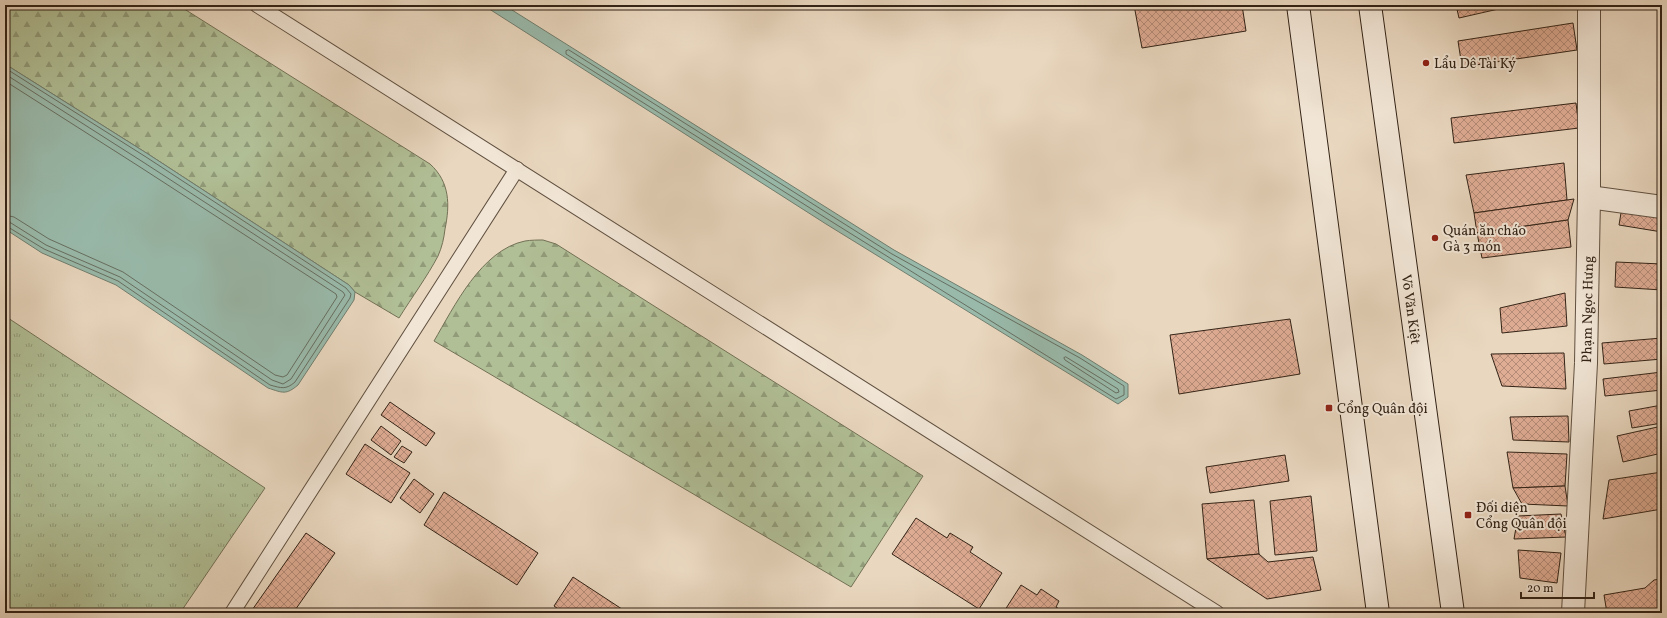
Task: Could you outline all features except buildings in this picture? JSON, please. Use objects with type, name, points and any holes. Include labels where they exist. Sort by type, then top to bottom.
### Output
[{"type":"main road","points":[[1298,5],[1378,613]]},
{"type":"main road","name":"Võ Văn Kiệt","points":[[1370,5],[1453,613]]},
{"type":"main road","name":"Phạm Ngọc Hưng","points":[[1573,613],[1586,363],[1589,197],[1589,5]]},
{"type":"main road","points":[[1589,197],[1662,207]]},
{"type":"lane","points":[[257,5],[1217,613]]},
{"type":"lane","points":[[232,613],[517,169]]},
{"type":"green space","points":[[5,5],[178,5],[430,164],[437,171],[445,186],[448,203],[447,220],[439,253],[434,264],[399,318],[355,292],[349,285],[148,154],[5,64]]},
{"type":"green space","points":[[543,240],[556,244],[923,476],[851,587],[434,341],[450,312],[470,282],[482,268],[509,246],[525,241]]},
{"type":"green space","points":[[5,316],[265,488],[180,613],[5,613]]},
{"type":"water","points":[[483,5],[504,5],[894,250],[1082,355],[1128,384],[1128,397],[1118,404],[826,224]]},
{"type":"water","points":[[5,64],[148,154],[349,285],[355,292],[354,300],[298,385],[287,392],[268,388],[116,285],[42,253],[5,229]]},
{"type":"place","name":"Lẩu Dê Tài Ký","points":[[1426,63]]},
{"type":"place","name":"Quán ăn cháo Gà 3 món","points":[[1435,238]]},
{"type":"place","name":"Cổng Quân đội","points":[[1329,408]]},
{"type":"place","name":"Đối diện Cổng Quân đội","points":[[1468,515]]}]
